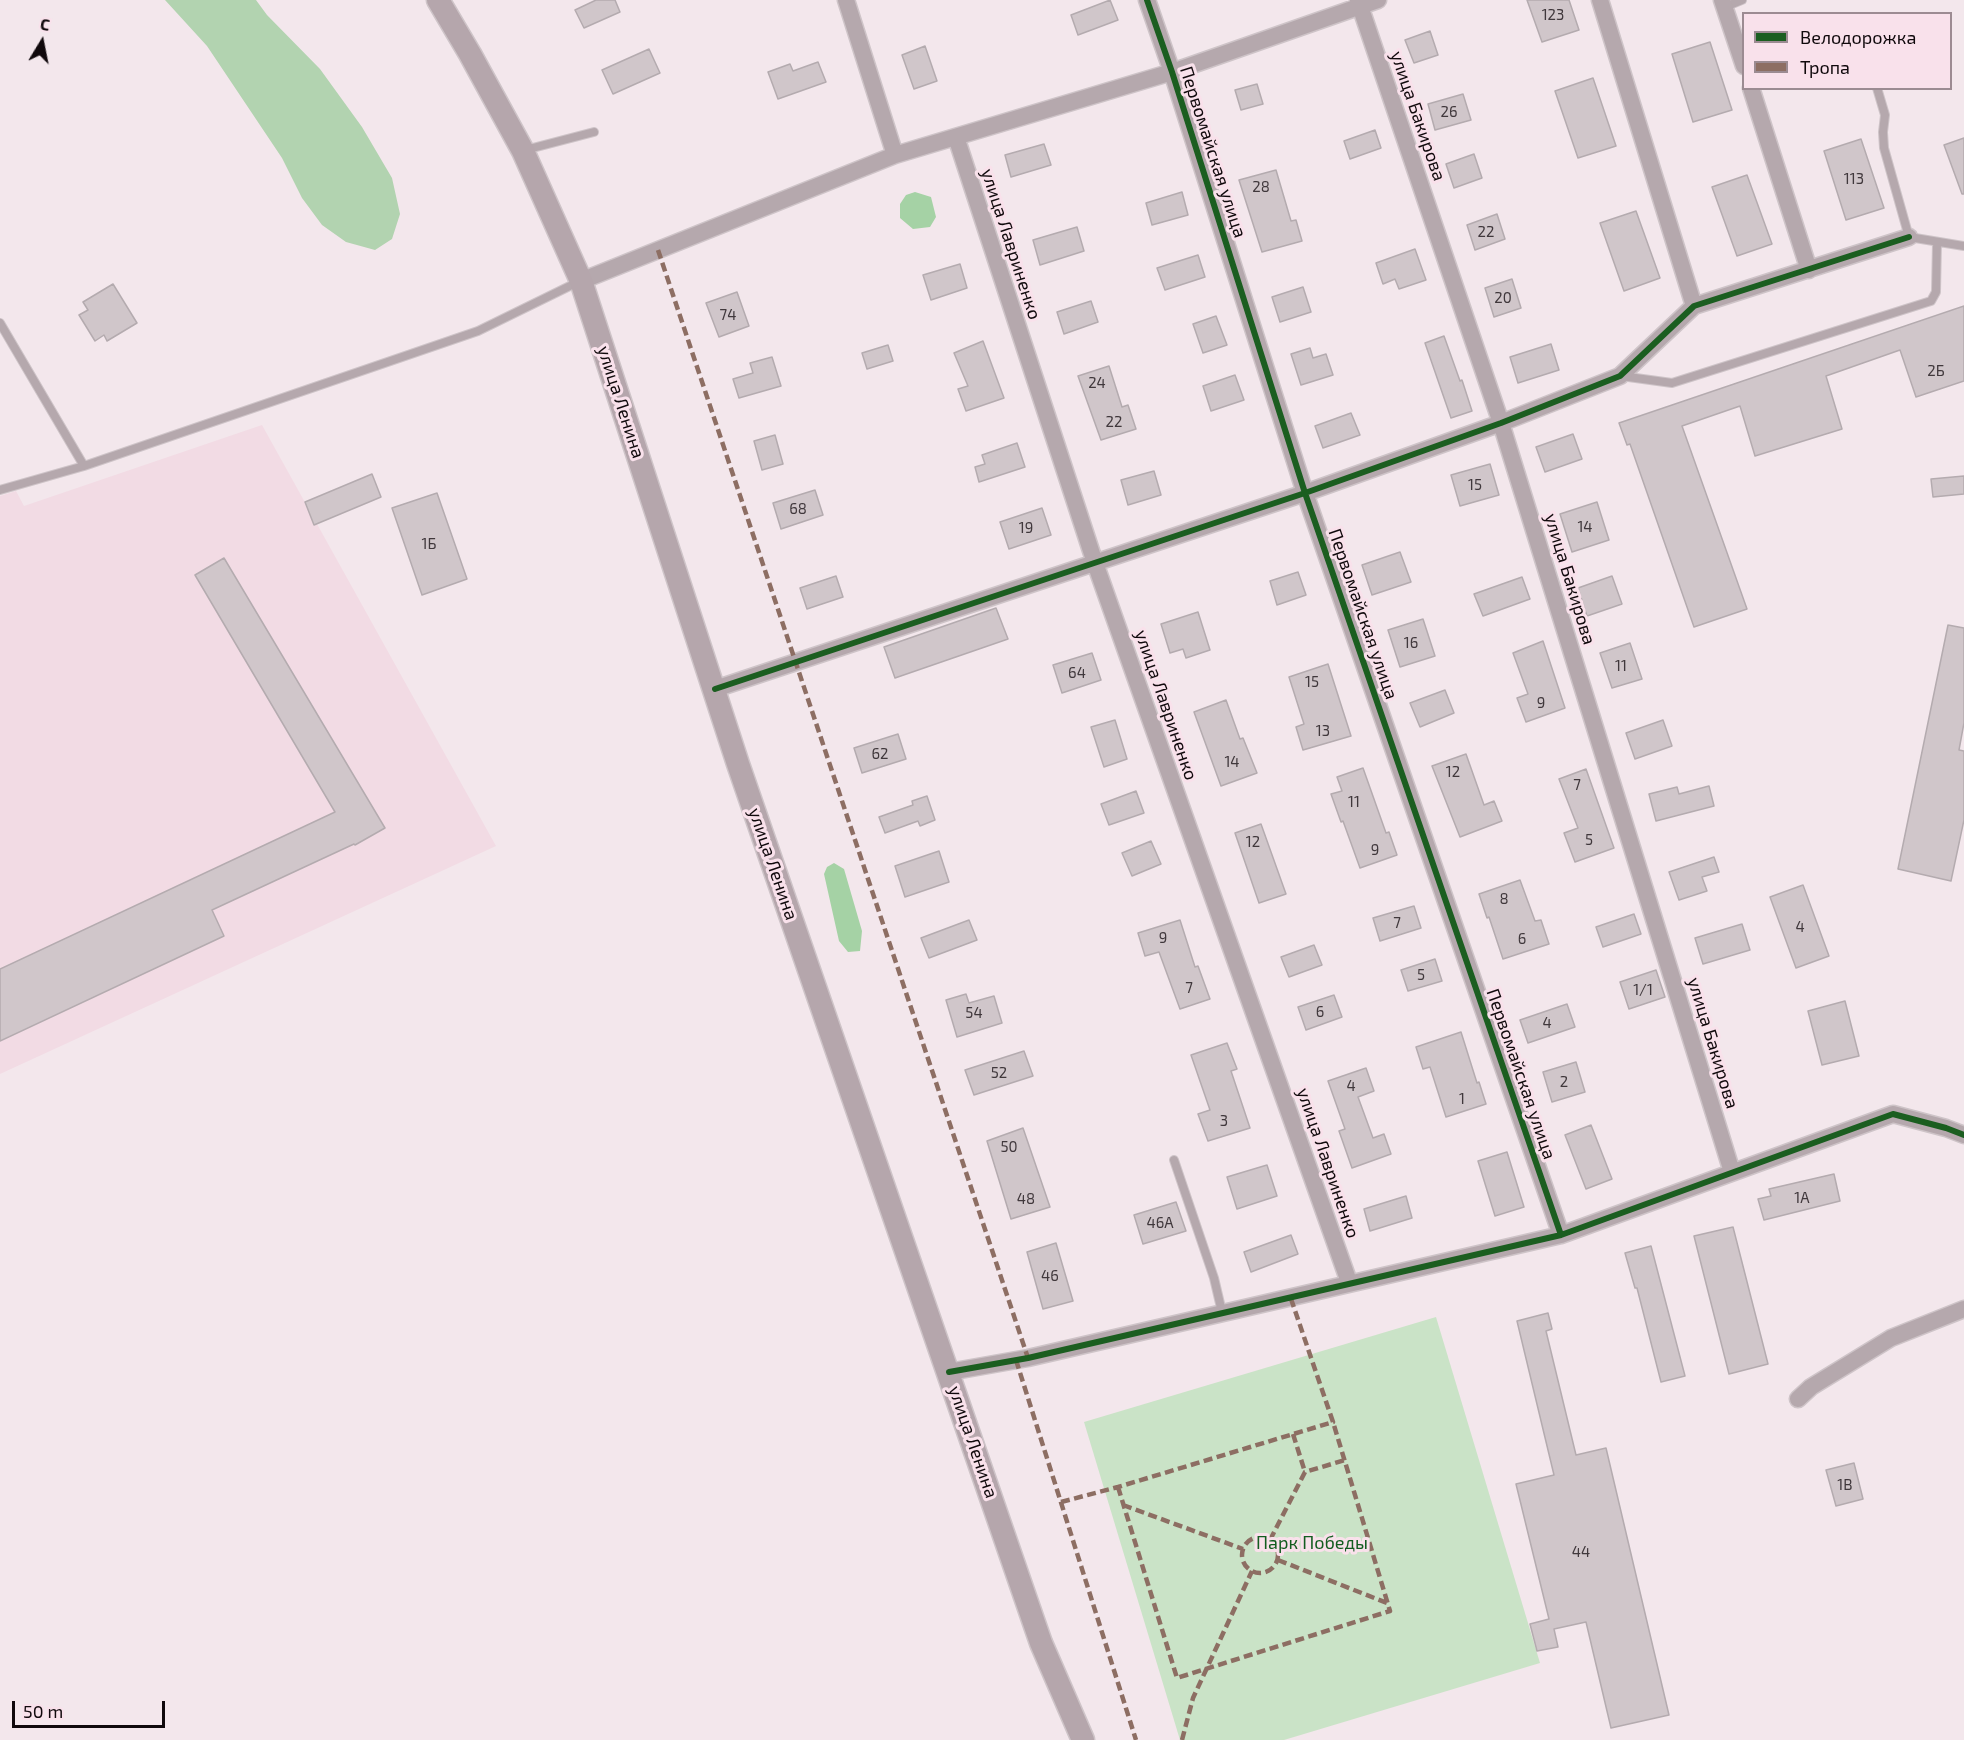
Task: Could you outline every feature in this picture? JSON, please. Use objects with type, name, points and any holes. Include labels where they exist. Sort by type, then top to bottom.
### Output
[{"type":"main road","name":"улица Ленина","points":[[438,0],[523,151],[581,281],[738,764],[1041,1643],[1083,1740]]},
{"type":"street","points":[[846,0],[895,155]]},
{"type":"street","name":"Первомайская улица","points":[[1147,0],[1172,72],[1305,493],[1561,1235]]},
{"type":"street","points":[[581,281],[895,155],[1172,72],[1360,3],[1377,0]]},
{"type":"street","points":[[1600,0],[1694,306]]},
{"type":"street","name":"улица Бакирова","points":[[1360,3],[1501,423],[1732,1172]]},
{"type":"street","points":[[1723,3],[1742,63]]},
{"type":"street","points":[[1752,90],[1809,270]]},
{"type":"street","name":"улица Лавриненко","points":[[956,137],[1095,563],[1349,1282]]},
{"type":"street","points":[[715,689],[1305,493],[1501,423],[1620,376],[1694,306],[1909,237]]},
{"type":"street","points":[[949,1372],[1028,1358],[1349,1282],[1561,1235],[1893,1114],[1964,1135]]},
{"type":"street","points":[[1798,1399],[1811,1387],[1891,1338],[1964,1309]]},
{"type":"lane","points":[[1723,3],[1742,0]]},
{"type":"lane","points":[[1878,90],[1886,115],[1883,132],[1884,148],[1909,237],[1964,246]]},
{"type":"lane","points":[[523,151],[594,132]]},
{"type":"lane","points":[[1620,376],[1672,383],[1931,301],[1936,292],[1937,242]]},
{"type":"lane","points":[[0,490],[84,466],[478,331],[581,281]]},
{"type":"lane","points":[[0,323],[84,466]]},
{"type":"lane","points":[[1174,1160],[1214,1278],[1222,1312]]},
{"type":"shaded area","points":[[165,0],[256,0],[267,15],[320,69],[362,127],[392,178],[400,214],[392,239],[375,250],[346,242],[322,225],[302,198],[282,158],[207,46]]},
{"type":"shaded area","points":[[915,192],[931,197],[936,217],[930,227],[913,229],[900,218],[900,204],[906,195]]},
{"type":"shaded area","points":[[262,425],[496,846],[0,1074],[0,496],[16,491],[24,506]]},
{"type":"shaded area","points":[[834,863],[844,869],[862,931],[860,951],[848,952],[839,941],[824,874],[827,867]]},
{"type":"green space","name":"Парк Победы","points":[[1436,1317],[1540,1663],[1284,1740],[1180,1740],[1084,1422]]},
{"type":"building","points":[[596,0],[615,0],[620,12],[584,28],[575,10]]},
{"type":"building","points":[[1110,0],[1118,20],[1078,35],[1071,15]]},
{"type":"building","points":[[1527,0],[1569,0],[1579,30],[1542,42]]},
{"type":"building","points":[[1430,31],[1438,55],[1414,63],[1405,40]]},
{"type":"building","points":[[1710,42],[1732,110],[1693,122],[1672,54]]},
{"type":"building","points":[[925,46],[937,81],[914,89],[902,55]]},
{"type":"building","points":[[649,49],[660,73],[613,94],[602,70]]},
{"type":"building","points":[[818,62],[826,82],[778,99],[768,72],[790,64],[793,71]]},
{"type":"building","points":[[1593,78],[1616,146],[1578,158],[1555,91]]},
{"type":"building","points":[[1257,84],[1263,104],[1241,110],[1235,90]]},
{"type":"building","points":[[1463,94],[1471,120],[1435,130],[1428,104]]},
{"type":"building","points":[[1375,130],[1381,148],[1350,159],[1344,141]]},
{"type":"building","points":[[1964,138],[1964,194],[1962,194],[1944,145]]},
{"type":"building","points":[[1861,139],[1884,208],[1846,220],[1824,151]]},
{"type":"building","points":[[1044,144],[1051,165],[1011,177],[1005,155]]},
{"type":"building","points":[[1474,154],[1482,178],[1454,188],[1446,164]]},
{"type":"building","points":[[1276,170],[1291,221],[1296,220],[1302,241],[1262,252],[1239,180]]},
{"type":"building","points":[[1747,175],[1772,244],[1737,256],[1712,187]]},
{"type":"building","points":[[1182,192],[1188,215],[1152,225],[1146,203]]},
{"type":"building","points":[[1636,211],[1660,278],[1624,291],[1600,223]]},
{"type":"building","points":[[1497,214],[1505,239],[1475,250],[1467,225]]},
{"type":"building","points":[[1077,227],[1084,251],[1040,265],[1033,240]]},
{"type":"building","points":[[1415,249],[1426,280],[1399,289],[1395,279],[1383,284],[1376,263]]},
{"type":"building","points":[[1198,255],[1205,277],[1165,290],[1157,268]]},
{"type":"building","points":[[960,264],[967,288],[931,300],[923,275]]},
{"type":"building","points":[[1512,279],[1521,308],[1494,317],[1485,288]]},
{"type":"building","points":[[113,284],[137,323],[107,341],[104,335],[95,341],[79,315],[88,310],[83,302]]},
{"type":"building","points":[[1303,287],[1311,312],[1280,322],[1272,297]]},
{"type":"building","points":[[737,292],[749,326],[719,337],[706,303]]},
{"type":"building","points":[[1091,301],[1098,322],[1064,334],[1057,312]]},
{"type":"building","points":[[1964,306],[1964,381],[1916,397],[1900,350],[1826,376],[1842,429],[1755,456],[1740,406],[1682,426],[1747,609],[1694,627],[1630,444],[1627,445],[1619,423]]},
{"type":"building","points":[[1216,316],[1227,345],[1203,353],[1193,324]]},
{"type":"building","points":[[1444,336],[1472,411],[1451,418],[1425,343]]},
{"type":"building","points":[[983,341],[1004,398],[966,411],[958,389],[968,386],[954,353]]},
{"type":"building","points":[[1551,344],[1559,370],[1518,383],[1510,357]]},
{"type":"building","points":[[888,345],[893,361],[867,369],[862,353]]},
{"type":"building","points":[[1310,348],[1313,358],[1326,354],[1333,375],[1301,385],[1291,354]]},
{"type":"building","points":[[772,357],[781,386],[739,398],[733,379],[753,373],[750,363]]},
{"type":"building","points":[[1109,366],[1122,407],[1128,405],[1136,429],[1101,440],[1078,376]]},
{"type":"building","points":[[1235,375],[1244,400],[1211,411],[1203,386]]},
{"type":"building","points":[[1351,413],[1360,435],[1323,448],[1315,426]]},
{"type":"building","points":[[1573,434],[1582,459],[1545,472],[1536,447]]},
{"type":"building","points":[[775,435],[783,464],[762,470],[754,441]]},
{"type":"building","points":[[1017,443],[1025,467],[979,482],[975,467],[985,464],[982,455]]},
{"type":"building","points":[[1490,464],[1499,495],[1460,506],[1451,475]]},
{"type":"building","points":[[1154,471],[1161,495],[1128,505],[1121,480]]},
{"type":"building","points":[[372,474],[381,497],[314,525],[305,502]]},
{"type":"building","points":[[1964,476],[1964,494],[1933,497],[1931,479]]},
{"type":"building","points":[[815,490],[823,515],[781,529],[773,503]]},
{"type":"building","points":[[437,493],[467,579],[422,595],[392,508]]},
{"type":"building","points":[[1597,502],[1609,540],[1572,552],[1560,514]]},
{"type":"building","points":[[1042,508],[1051,535],[1009,549],[1000,522]]},
{"type":"building","points":[[1400,552],[1411,582],[1372,595],[1362,565]]},
{"type":"building","points":[[224,558],[385,828],[355,845],[212,910],[224,936],[0,1041],[0,969],[335,812],[195,575]]},
{"type":"building","points":[[1298,572],[1306,595],[1277,605],[1270,581]]},
{"type":"building","points":[[836,576],[843,597],[807,609],[800,588]]},
{"type":"building","points":[[1612,576],[1622,604],[1587,616],[1578,588]]},
{"type":"building","points":[[1522,577],[1530,599],[1483,616],[1474,594]]},
{"type":"building","points":[[996,608],[1008,639],[895,678],[884,647]]},
{"type":"building","points":[[1198,612],[1210,650],[1186,658],[1183,649],[1170,653],[1161,624]]},
{"type":"building","points":[[1423,619],[1435,656],[1400,667],[1388,630]]},
{"type":"building","points":[[1948,625],[1964,628],[1964,723],[1959,750],[1964,751],[1964,820],[1951,881],[1898,869]]},
{"type":"building","points":[[1543,641],[1565,708],[1526,722],[1517,698],[1528,694],[1513,653]]},
{"type":"building","points":[[1630,643],[1642,679],[1612,688],[1600,653]]},
{"type":"building","points":[[1092,653],[1101,680],[1062,693],[1053,665]]},
{"type":"building","points":[[1328,664],[1351,736],[1303,750],[1296,727],[1304,724],[1289,677]]},
{"type":"building","points":[[1445,690],[1454,713],[1420,727],[1410,703]]},
{"type":"building","points":[[1226,700],[1240,739],[1243,738],[1257,773],[1221,786],[1194,712]]},
{"type":"building","points":[[1115,720],[1127,759],[1104,767],[1091,727]]},
{"type":"building","points":[[1663,720],[1672,746],[1635,759],[1626,733]]},
{"type":"building","points":[[898,734],[906,759],[862,773],[854,748]]},
{"type":"building","points":[[1466,754],[1484,805],[1494,801],[1502,821],[1460,837],[1432,766]]},
{"type":"building","points":[[1363,768],[1386,833],[1389,832],[1397,855],[1360,868],[1331,794],[1342,791],[1337,777]]},
{"type":"building","points":[[1586,769],[1614,848],[1575,862],[1564,833],[1578,828],[1559,779]]},
{"type":"building","points":[[1709,786],[1714,806],[1656,821],[1649,794],[1677,787],[1679,794]]},
{"type":"building","points":[[1136,791],[1144,813],[1109,825],[1101,804]]},
{"type":"building","points":[[927,796],[935,820],[920,826],[918,821],[885,833],[879,817],[913,805],[912,801]]},
{"type":"building","points":[[1261,824],[1286,894],[1259,903],[1235,833]]},
{"type":"building","points":[[1151,841],[1161,864],[1132,876],[1122,853]]},
{"type":"building","points":[[939,851],[949,882],[905,897],[895,866]]},
{"type":"building","points":[[1714,857],[1719,872],[1702,877],[1707,891],[1679,900],[1669,872]]},
{"type":"building","points":[[1520,880],[1535,921],[1541,920],[1549,944],[1503,959],[1479,894]]},
{"type":"building","points":[[1803,885],[1829,956],[1796,968],[1770,897]]},
{"type":"building","points":[[1414,906],[1421,928],[1380,941],[1373,918]]},
{"type":"building","points":[[1634,914],[1641,934],[1603,947],[1596,927]]},
{"type":"building","points":[[969,920],[977,940],[929,958],[921,938]]},
{"type":"building","points":[[1180,920],[1195,967],[1198,966],[1210,999],[1180,1009],[1159,952],[1145,956],[1138,933]]},
{"type":"building","points":[[1742,924],[1750,950],[1703,964],[1695,938]]},
{"type":"building","points":[[1314,945],[1322,965],[1289,977],[1281,957]]},
{"type":"building","points":[[1435,959],[1442,981],[1408,991],[1401,970]]},
{"type":"building","points":[[1656,970],[1665,997],[1629,1009],[1620,982]]},
{"type":"building","points":[[966,994],[969,1003],[994,996],[1002,1023],[957,1037],[946,1000]]},
{"type":"building","points":[[1334,995],[1342,1017],[1306,1030],[1298,1007]]},
{"type":"building","points":[[1845,1001],[1859,1056],[1822,1065],[1808,1011]]},
{"type":"building","points":[[1567,1004],[1575,1027],[1528,1043],[1520,1020]]},
{"type":"building","points":[[1461,1032],[1486,1104],[1446,1117],[1430,1067],[1423,1069],[1416,1047]]},
{"type":"building","points":[[1227,1043],[1237,1069],[1231,1071],[1250,1128],[1208,1141],[1198,1114],[1210,1110],[1191,1055]]},
{"type":"building","points":[[1024,1051],[1033,1076],[974,1095],[965,1070]]},
{"type":"building","points":[[1576,1062],[1585,1092],[1552,1102],[1543,1072]]},
{"type":"building","points":[[1366,1068],[1374,1091],[1358,1097],[1373,1138],[1384,1134],[1391,1154],[1352,1168],[1339,1131],[1345,1129],[1328,1081]]},
{"type":"building","points":[[1591,1125],[1612,1179],[1586,1189],[1565,1135]]},
{"type":"building","points":[[1023,1128],[1050,1207],[1011,1219],[987,1141]]},
{"type":"building","points":[[1507,1152],[1524,1207],[1495,1216],[1478,1161]]},
{"type":"building","points":[[1267,1165],[1277,1196],[1237,1209],[1227,1177]]},
{"type":"building","points":[[1834,1174],[1840,1201],[1764,1220],[1758,1199],[1771,1196],[1769,1189]]},
{"type":"building","points":[[1406,1196],[1412,1218],[1370,1231],[1364,1209]]},
{"type":"building","points":[[1176,1202],[1186,1231],[1143,1244],[1134,1215]]},
{"type":"building","points":[[1733,1227],[1768,1364],[1729,1374],[1694,1236]]},
{"type":"building","points":[[1291,1235],[1298,1254],[1251,1272],[1244,1252]]},
{"type":"building","points":[[1056,1243],[1073,1301],[1043,1309],[1027,1252]]},
{"type":"building","points":[[1651,1246],[1685,1376],[1661,1382],[1637,1288],[1635,1288],[1625,1253]]},
{"type":"building","points":[[1548,1313],[1552,1329],[1546,1331],[1576,1455],[1606,1448],[1669,1715],[1611,1728],[1586,1622],[1554,1629],[1558,1647],[1537,1651],[1530,1624],[1549,1619],[1516,1484],[1554,1475],[1517,1321]]},
{"type":"building","points":[[1854,1463],[1863,1499],[1836,1506],[1826,1470]]},
{"type":"marked path","points":[[658,250],[1028,1358]]},
{"type":"marked path","points":[[1061,1502],[1333,1422],[1290,1296]]},
{"type":"marked path","points":[[1016,1360],[1136,1740]]},
{"type":"marked path","points":[[1118,1487],[1177,1678],[1390,1611],[1333,1422]]},
{"type":"marked path","points":[[1293,1434],[1305,1472]]},
{"type":"marked path","points":[[1270,1540],[1305,1472],[1345,1460]]},
{"type":"marked path","points":[[1123,1505],[1243,1549]]},
{"type":"marked path","points":[[1260,1537],[1273,1542],[1278,1555],[1273,1568],[1260,1573],[1247,1568],[1242,1555],[1247,1542],[1260,1537]]},
{"type":"marked path","points":[[1278,1560],[1387,1603]]},
{"type":"marked path","points":[[1182,1740],[1193,1698],[1252,1571]]},
{"type":"cycle path","points":[[1147,0],[1172,72],[1305,493],[1561,1235]]},
{"type":"cycle path","points":[[715,689],[1305,493],[1501,423],[1620,376],[1694,306],[1909,237]]},
{"type":"cycle path","points":[[949,1372],[1028,1358],[1561,1235],[1893,1114],[1964,1135]]}]
